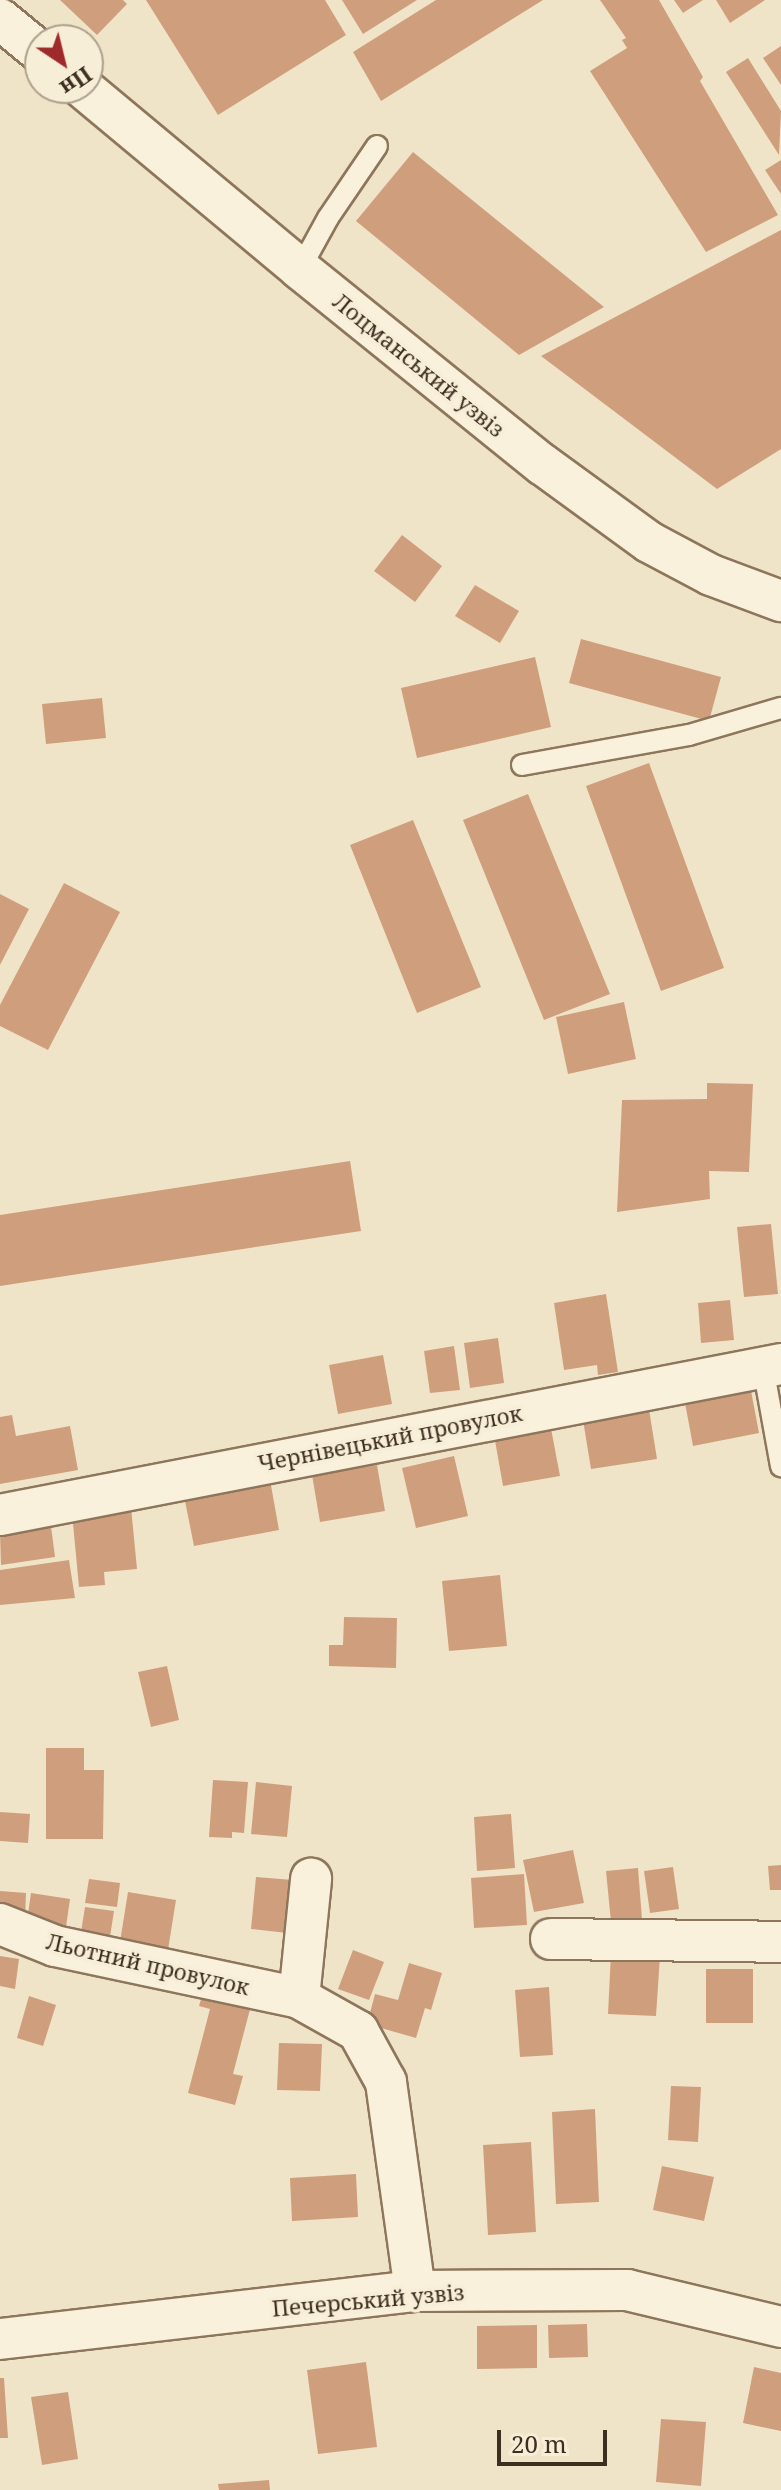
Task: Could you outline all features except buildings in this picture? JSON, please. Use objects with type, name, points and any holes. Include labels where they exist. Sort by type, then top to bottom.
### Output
[{"type":"street","points":[[0,19],[24,39]]},
{"type":"street","name":"Лоцманський узвіз","points":[[102,104],[542,464],[649,542],[711,575],[781,601]]},
{"type":"street","name":"Чернівецький провулок","points":[[0,1515],[772,1365]]},
{"type":"street","points":[[299,1998],[311,1879]]},
{"type":"street","name":"Льотний провулок","points":[[0,1924],[55,1946],[299,1998],[358,2031],[386,2082],[415,2291]]},
{"type":"street","points":[[551,1939],[781,1942]]},
{"type":"street","name":"Печерський узвіз","points":[[0,2339],[415,2291],[627,2290],[781,2327]]},
{"type":"lane","points":[[300,269],[328,218],[377,146]]},
{"type":"lane","points":[[522,765],[689,735],[781,708]]},
{"type":"lane","points":[[772,1365],[781,1466]]}]
